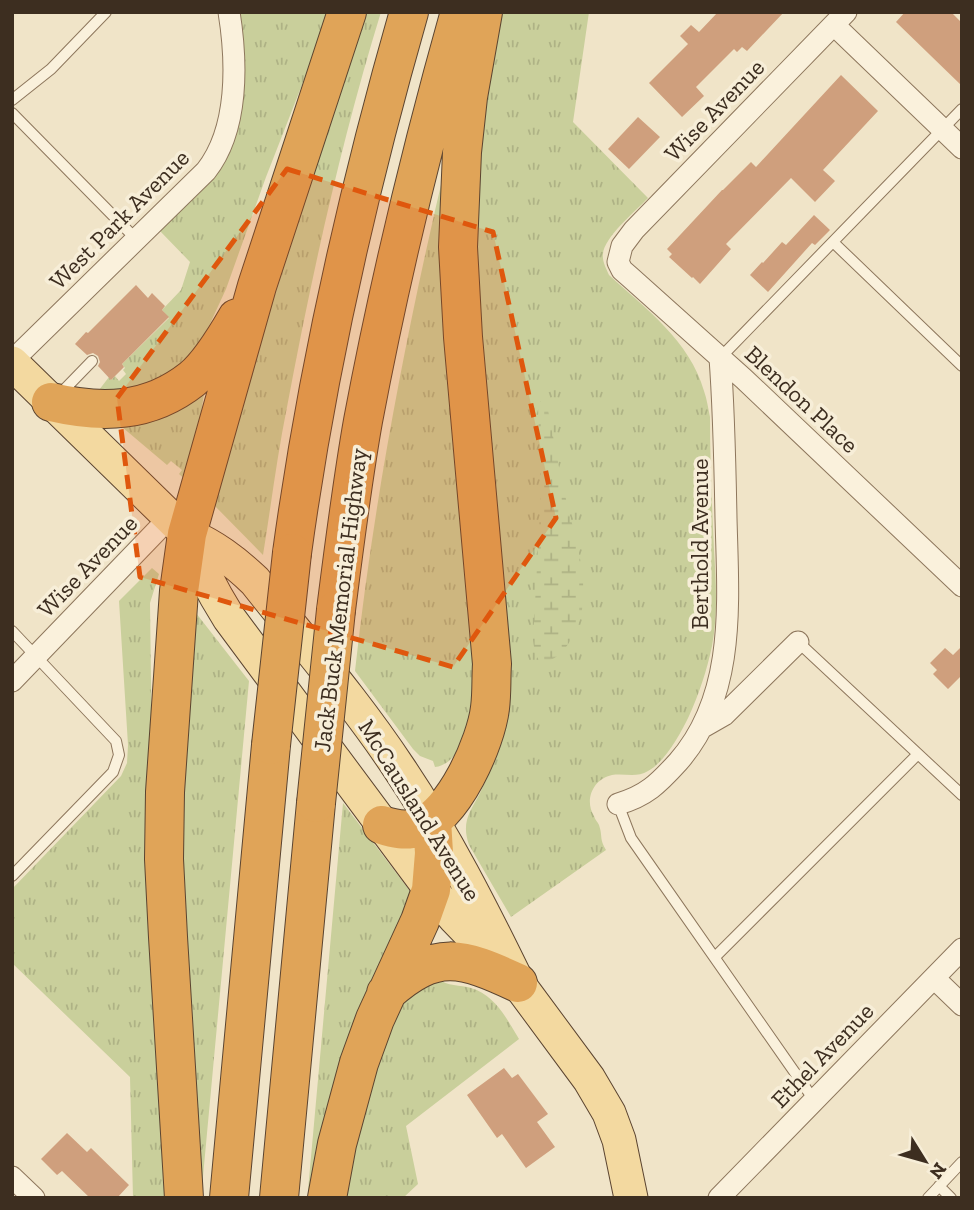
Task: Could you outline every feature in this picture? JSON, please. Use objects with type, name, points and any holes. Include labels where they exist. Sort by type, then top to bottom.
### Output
[{"type":"highway","points":[[184,1198],[164,859],[165,792],[176,626],[178,526],[346,12]]},
{"type":"highway","name":"Jack Buck Memorial Highway","points":[[229,1198],[271,745],[300,496],[335,305],[369,157],[409,12]]},
{"type":"highway","name":"Jack Buck Memorial Highway","points":[[279,1198],[316,803],[351,497],[363,423],[409,201],[460,12]]},
{"type":"highway","points":[[382,825],[407,830],[420,827],[432,820],[451,800],[475,759],[490,708],[492,664],[465,364],[458,247],[465,124],[483,12]]},
{"type":"highway","points":[[51,402],[80,408],[116,409],[144,405],[169,394],[193,378],[210,358],[257,286]]},
{"type":"highway","points":[[327,1198],[337,1144],[359,1063],[431,890],[434,853],[432,820]]},
{"type":"highway","points":[[386,993],[412,973],[443,961],[470,963],[518,983]]},
{"type":"main road","name":"McCausland Avenue","points":[[12,362],[178,526],[236,562],[255,581],[400,768],[470,886],[518,983]]},
{"type":"main road","name":"McCausland Avenue","points":[[178,526],[229,618],[382,825],[455,918],[518,983],[589,1079],[609,1113],[619,1140],[631,1198]]},
{"type":"street","name":"West Park Avenue","points":[[12,362],[216,159],[232,114],[234,43],[229,12]]},
{"type":"street","points":[[840,18],[962,148]]},
{"type":"street","name":"Wise Avenue","points":[[622,246],[634,230],[840,18]]},
{"type":"street","name":"Blendon Place","points":[[622,246],[618,262],[622,270],[720,358],[962,586]]},
{"type":"street","name":"Berthold Avenue","points":[[618,804],[647,793],[688,750],[703,727],[724,657],[728,602],[724,408],[720,358]]},
{"type":"street","name":"Wise Avenue","points":[[12,681],[178,526]]},
{"type":"street","name":"Berthold Avenue","points":[[703,727],[724,715],[797,642]]},
{"type":"street","name":"Ethel Avenue","points":[[731,1194],[814,1100],[962,949]]},
{"type":"street","points":[[934,978],[962,1005]]},
{"type":"street","points":[[12,1177],[34,1198]]},
{"type":"lane","points":[[12,100],[51,69],[106,12]]},
{"type":"lane","points":[[720,358],[962,109]]},
{"type":"lane","points":[[12,113],[137,240]]},
{"type":"lane","points":[[833,242],[962,366]]},
{"type":"lane","points":[[51,402],[92,361]]},
{"type":"lane","points":[[12,631],[117,741],[119,755],[113,772],[12,876]]},
{"type":"lane","points":[[797,642],[962,795]]},
{"type":"lane","points":[[715,957],[918,754]]},
{"type":"lane","points":[[618,804],[631,838],[814,1100]]},
{"type":"lane","points":[[928,1198],[962,1162]]},
{"type":"lane","points":[[939,1186],[951,1198]]},
{"type":"highlighted area","points":[[287,169],[493,232],[556,518],[453,667],[140,577],[117,398]]},
{"type":"green space","points":[[238,12],[329,12],[226,289],[189,361],[146,393],[99,390],[109,377],[111,380],[115,376],[119,381],[126,374],[122,364],[169,318],[162,310],[181,290],[190,262],[160,231],[228,155],[237,131],[240,31]]},
{"type":"green space","points":[[359,12],[381,12],[340,159],[317,258],[283,425],[263,555],[212,503]]},
{"type":"green space","points":[[503,12],[589,12],[573,122],[648,198],[609,240],[603,259],[609,275],[677,341],[697,373],[705,394],[710,417],[716,598],[714,634],[705,673],[689,716],[672,746],[648,771],[605,777],[592,791],[591,810],[599,825],[606,850],[511,917],[469,845],[466,830],[470,812],[493,762],[474,261],[475,174],[492,56]]},
{"type":"green space","points":[[447,159],[480,689],[460,747],[445,764],[435,767],[433,761],[420,756],[413,749],[355,671],[393,414]]},
{"type":"green space","points":[[204,394],[189,483],[179,474],[182,470],[171,461],[167,465],[122,427]]},
{"type":"green space","points":[[545,400],[582,569],[583,588],[578,625],[570,641],[558,655],[541,663],[535,654],[533,640],[541,494],[538,405]]},
{"type":"green space","points":[[152,568],[159,574],[150,603],[152,758],[169,1198],[133,1198],[130,1077],[12,963],[12,889],[121,776],[127,763],[119,601]]},
{"type":"green space","points":[[196,613],[249,681],[201,1198],[177,829]]},
{"type":"green space","points":[[343,803],[413,895],[315,1192],[308,1190]]},
{"type":"green space","points":[[439,979],[471,988],[487,996],[519,1039],[406,1126],[418,1184],[403,1198],[345,1198],[359,1125],[385,1036],[397,1011],[415,992]]},
{"type":"building","points":[[718,12],[784,12],[747,51],[742,47],[737,52],[734,49],[696,87],[704,96],[682,117],[649,83],[688,44],[680,36],[691,25],[699,32]]},
{"type":"building","points":[[905,12],[951,12],[962,23],[962,86],[896,22]]},
{"type":"building","points":[[841,75],[878,111],[823,170],[835,181],[815,202],[791,178],[726,244],[731,249],[700,284],[669,257],[672,254],[667,249],[751,162],[756,167]]},
{"type":"building","points":[[638,117],[660,137],[629,169],[608,149]]},
{"type":"building","points":[[814,215],[830,230],[815,245],[812,243],[768,292],[750,275],[782,242],[786,245]]},
{"type":"building","points":[[136,285],[148,298],[152,293],[165,306],[162,310],[169,317],[122,364],[124,367],[111,380],[98,366],[98,356],[93,353],[87,355],[75,344]]},
{"type":"building","points":[[962,646],[962,675],[948,689],[933,674],[937,670],[930,663],[945,648],[953,655]]},
{"type":"building","points":[[504,1068],[512,1078],[518,1074],[548,1114],[537,1122],[555,1147],[526,1168],[502,1134],[497,1138],[467,1095]]},
{"type":"building","points":[[67,1133],[87,1152],[91,1148],[129,1185],[117,1198],[90,1198],[62,1171],[57,1175],[41,1159]]}]
